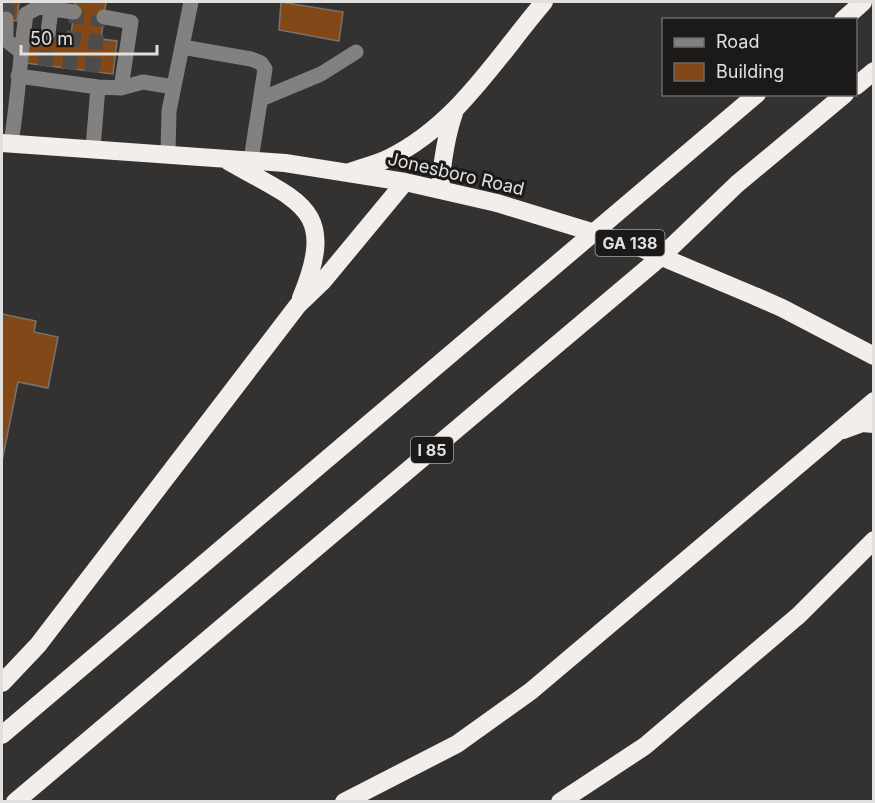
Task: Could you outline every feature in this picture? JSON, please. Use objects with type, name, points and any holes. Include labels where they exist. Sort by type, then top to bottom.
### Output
[{"type":"highway","points":[[348,173],[389,158],[431,132],[455,111],[544,2]]},
{"type":"highway","points":[[845,18],[863,2]]},
{"type":"highway","points":[[857,84],[873,71]]},
{"type":"highway","points":[[2,735],[755,96]]},
{"type":"highway","name":"I 85","points":[[15,801],[654,263],[737,184],[843,96]]},
{"type":"highway","points":[[440,190],[442,157],[455,111]]},
{"type":"highway","name":"Jonesboro Road","points":[[6,143],[251,160],[405,182],[497,203],[631,244],[782,308],[873,356]]},
{"type":"highway","points":[[223,157],[298,202],[312,220],[317,245],[315,261],[298,305]]},
{"type":"highway","points":[[2,683],[38,645],[298,305],[323,281],[405,182]]},
{"type":"highway","points":[[344,801],[457,744],[531,691],[873,401]]},
{"type":"highway","points":[[838,431],[862,423],[873,424]]},
{"type":"highway","points":[[560,801],[645,746],[799,615],[873,540]]},
{"type":"street","points":[[168,153],[170,111],[191,2]]},
{"type":"street","points":[[43,6],[48,33]]},
{"type":"street","points":[[6,143],[19,96],[18,76],[26,14],[43,6],[74,12]]},
{"type":"street","points":[[104,17],[130,22],[121,88]]},
{"type":"street","points":[[6,19],[6,40],[21,52]]},
{"type":"street","points":[[182,47],[261,63],[265,69],[251,160]]},
{"type":"street","points":[[261,99],[321,74],[356,52]]},
{"type":"street","points":[[18,76],[44,73],[121,88],[144,82],[174,87]]},
{"type":"street","points":[[93,81],[93,148]]},
{"type":"building","points":[[2,2],[19,2],[17,21],[2,19]]},
{"type":"building","points":[[75,2],[106,2],[101,39],[117,41],[113,74],[26,63],[30,31],[71,36]]},
{"type":"building","points":[[281,2],[343,12],[339,41],[279,30]]},
{"type":"building","points":[[2,314],[36,321],[34,332],[58,337],[48,388],[18,382],[2,461]]},
{"type":"tunnel","points":[[6,19],[8,2]]},
{"type":"tunnel","points":[[69,69],[77,12]]},
{"type":"tunnel","points":[[92,72],[99,16]]},
{"type":"tunnel","points":[[45,66],[48,33]]}]
